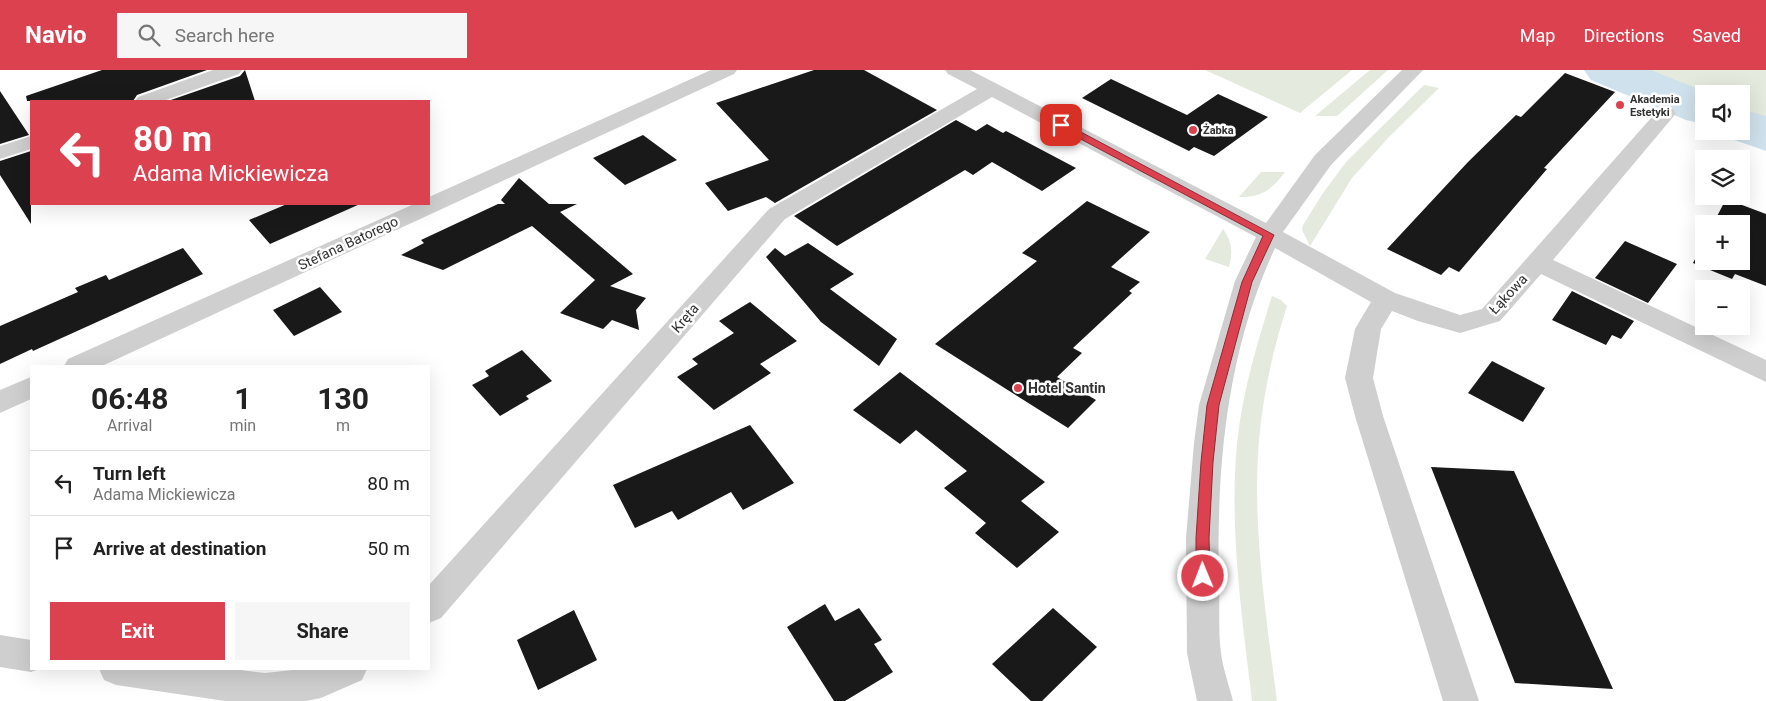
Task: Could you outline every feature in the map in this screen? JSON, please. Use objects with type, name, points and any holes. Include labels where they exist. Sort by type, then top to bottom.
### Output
[{"type":"street","points":[[148,100],[232,70]]},
{"type":"street","name":"Stefana Batorego","points":[[80,365],[727,70]]},
{"type":"street","name":"Łąkowa","points":[[955,70],[1269,235],[1386,299],[1428,315],[1460,324],[1491,315],[1666,113]]},
{"type":"street","points":[[1215,701],[1204,652],[1202,538],[1208,443],[1213,405],[1247,282],[1269,235],[1323,160],[1413,70]]},
{"type":"street","name":"Kręta","points":[[430,607],[777,214],[992,89]]},
{"type":"street","points":[[0,153],[30,142]]},
{"type":"street","points":[[1537,262],[1766,372]]},
{"type":"street","points":[[1386,299],[1368,329],[1359,378],[1369,416],[1461,701]]},
{"type":"street","points":[[0,402],[30,387]]},
{"type":"street","points":[[0,651],[30,656]]},
{"type":"street","points":[[1194,701],[1204,652]]},
{"type":"street","points":[[123,670],[265,690],[291,688],[322,681],[347,670]]},
{"type":"shaded area","points":[[1205,70],[1352,70],[1300,113]]},
{"type":"shaded area","points":[[1370,70],[1388,70],[1337,116],[1315,116]]},
{"type":"shaded area","points":[[1583,70],[1766,70],[1766,144],[1750,137],[1750,85],[1695,85],[1695,114]]},
{"type":"shaded area","points":[[1424,85],[1439,88],[1389,137],[1352,178],[1310,246],[1302,230],[1303,225],[1323,193],[1346,162]]},
{"type":"shaded area","points":[[1261,172],[1285,172],[1266,191],[1254,196],[1239,197]]},
{"type":"shaded area","points":[[1223,229],[1231,247],[1229,267],[1205,259]]},
{"type":"shaded area","points":[[1272,296],[1281,300],[1287,306],[1273,355],[1263,406],[1257,473],[1257,505],[1261,571],[1277,701],[1252,701],[1238,573],[1235,476],[1242,406]]},
{"type":"building","points":[[102,70],[207,70],[137,95],[134,100],[27,101],[26,96]]},
{"type":"building","points":[[245,70],[255,100],[171,100],[240,76]]},
{"type":"building","points":[[814,70],[864,70],[937,110],[775,203],[766,197],[728,211],[705,183],[769,160],[716,103]]},
{"type":"building","points":[[1565,73],[1615,92],[1544,168],[1547,169],[1459,272],[1449,267],[1441,275],[1387,249],[1468,162],[1516,115],[1521,117]]},
{"type":"building","points":[[1111,79],[1187,115],[1218,94],[1268,117],[1214,156],[1194,147],[1189,151],[1082,98]]},
{"type":"building","points":[[0,91],[29,135],[0,144]]},
{"type":"building","points":[[956,120],[976,131],[987,124],[1003,133],[1006,131],[1076,168],[1042,191],[992,162],[973,175],[965,170],[837,246],[794,216]]},
{"type":"building","points":[[643,135],[677,160],[625,185],[593,158]]},
{"type":"building","points":[[30,151],[31,224],[0,175],[0,161]]},
{"type":"building","points":[[519,178],[549,204],[577,204],[560,212],[633,274],[610,286],[646,298],[636,310],[639,330],[612,320],[603,329],[560,313],[595,280],[532,226],[443,270],[401,255],[424,243],[421,240],[498,204],[505,204],[501,200]]},
{"type":"building","points":[[1087,201],[1150,232],[1111,267],[1140,282],[1129,291],[1132,293],[1073,348],[1082,353],[1057,377],[1096,400],[1068,428],[935,344],[1037,261],[1022,253]]},
{"type":"building","points":[[285,205],[358,205],[270,244],[249,220]]},
{"type":"building","points":[[1723,205],[1742,205],[1766,214],[1766,286],[1735,274],[1732,279],[1710,270],[1750,270],[1750,215],[1718,215]]},
{"type":"building","points":[[1625,241],[1677,264],[1648,303],[1595,278]]},
{"type":"building","points":[[808,243],[854,274],[830,289],[897,339],[879,366],[821,322],[766,257],[775,248],[785,256]]},
{"type":"building","points":[[183,248],[203,274],[0,364],[0,326],[78,292],[75,288],[106,275],[109,280]]},
{"type":"building","points":[[320,287],[342,312],[294,336],[273,310]]},
{"type":"building","points":[[1572,291],[1634,321],[1621,339],[1612,335],[1606,345],[1552,320]]},
{"type":"building","points":[[750,302],[797,341],[760,364],[771,373],[714,410],[677,377],[698,364],[692,359],[734,333],[719,321]]},
{"type":"building","points":[[522,350],[552,381],[526,396],[529,399],[500,416],[472,385],[489,376],[485,371]]},
{"type":"building","points":[[1492,361],[1545,388],[1523,422],[1468,393]]},
{"type":"building","points":[[900,372],[1045,482],[1021,501],[1059,532],[1017,568],[975,533],[986,523],[944,488],[967,471],[916,430],[900,444],[853,410]]},
{"type":"building","points":[[750,425],[794,483],[743,510],[731,492],[678,520],[672,511],[635,528],[613,485]]},
{"type":"building","points":[[1431,467],[1514,471],[1613,689],[1515,683]]},
{"type":"building","points":[[825,604],[835,621],[859,608],[882,640],[874,644],[893,672],[845,701],[834,701],[787,627]]},
{"type":"building","points":[[1053,608],[1097,647],[1042,701],[1031,701],[992,664]]},
{"type":"building","points":[[574,610],[597,660],[538,690],[517,640]]},
{"type":"waterway","points":[[1608,70],[1695,105]]},
{"type":"waterway","points":[[1750,129],[1766,135]]},
{"type":"place","name":"Akademia Estetyki","points":[[1620,105]]},
{"type":"place","name":"Żabka","points":[[1193,130]]},
{"type":"place","name":"Hotel Santin","points":[[1018,388]]},
{"type":"route","points":[[1061,125],[1269,235],[1247,282],[1213,405],[1208,443],[1202,538],[1203,576]]}]
